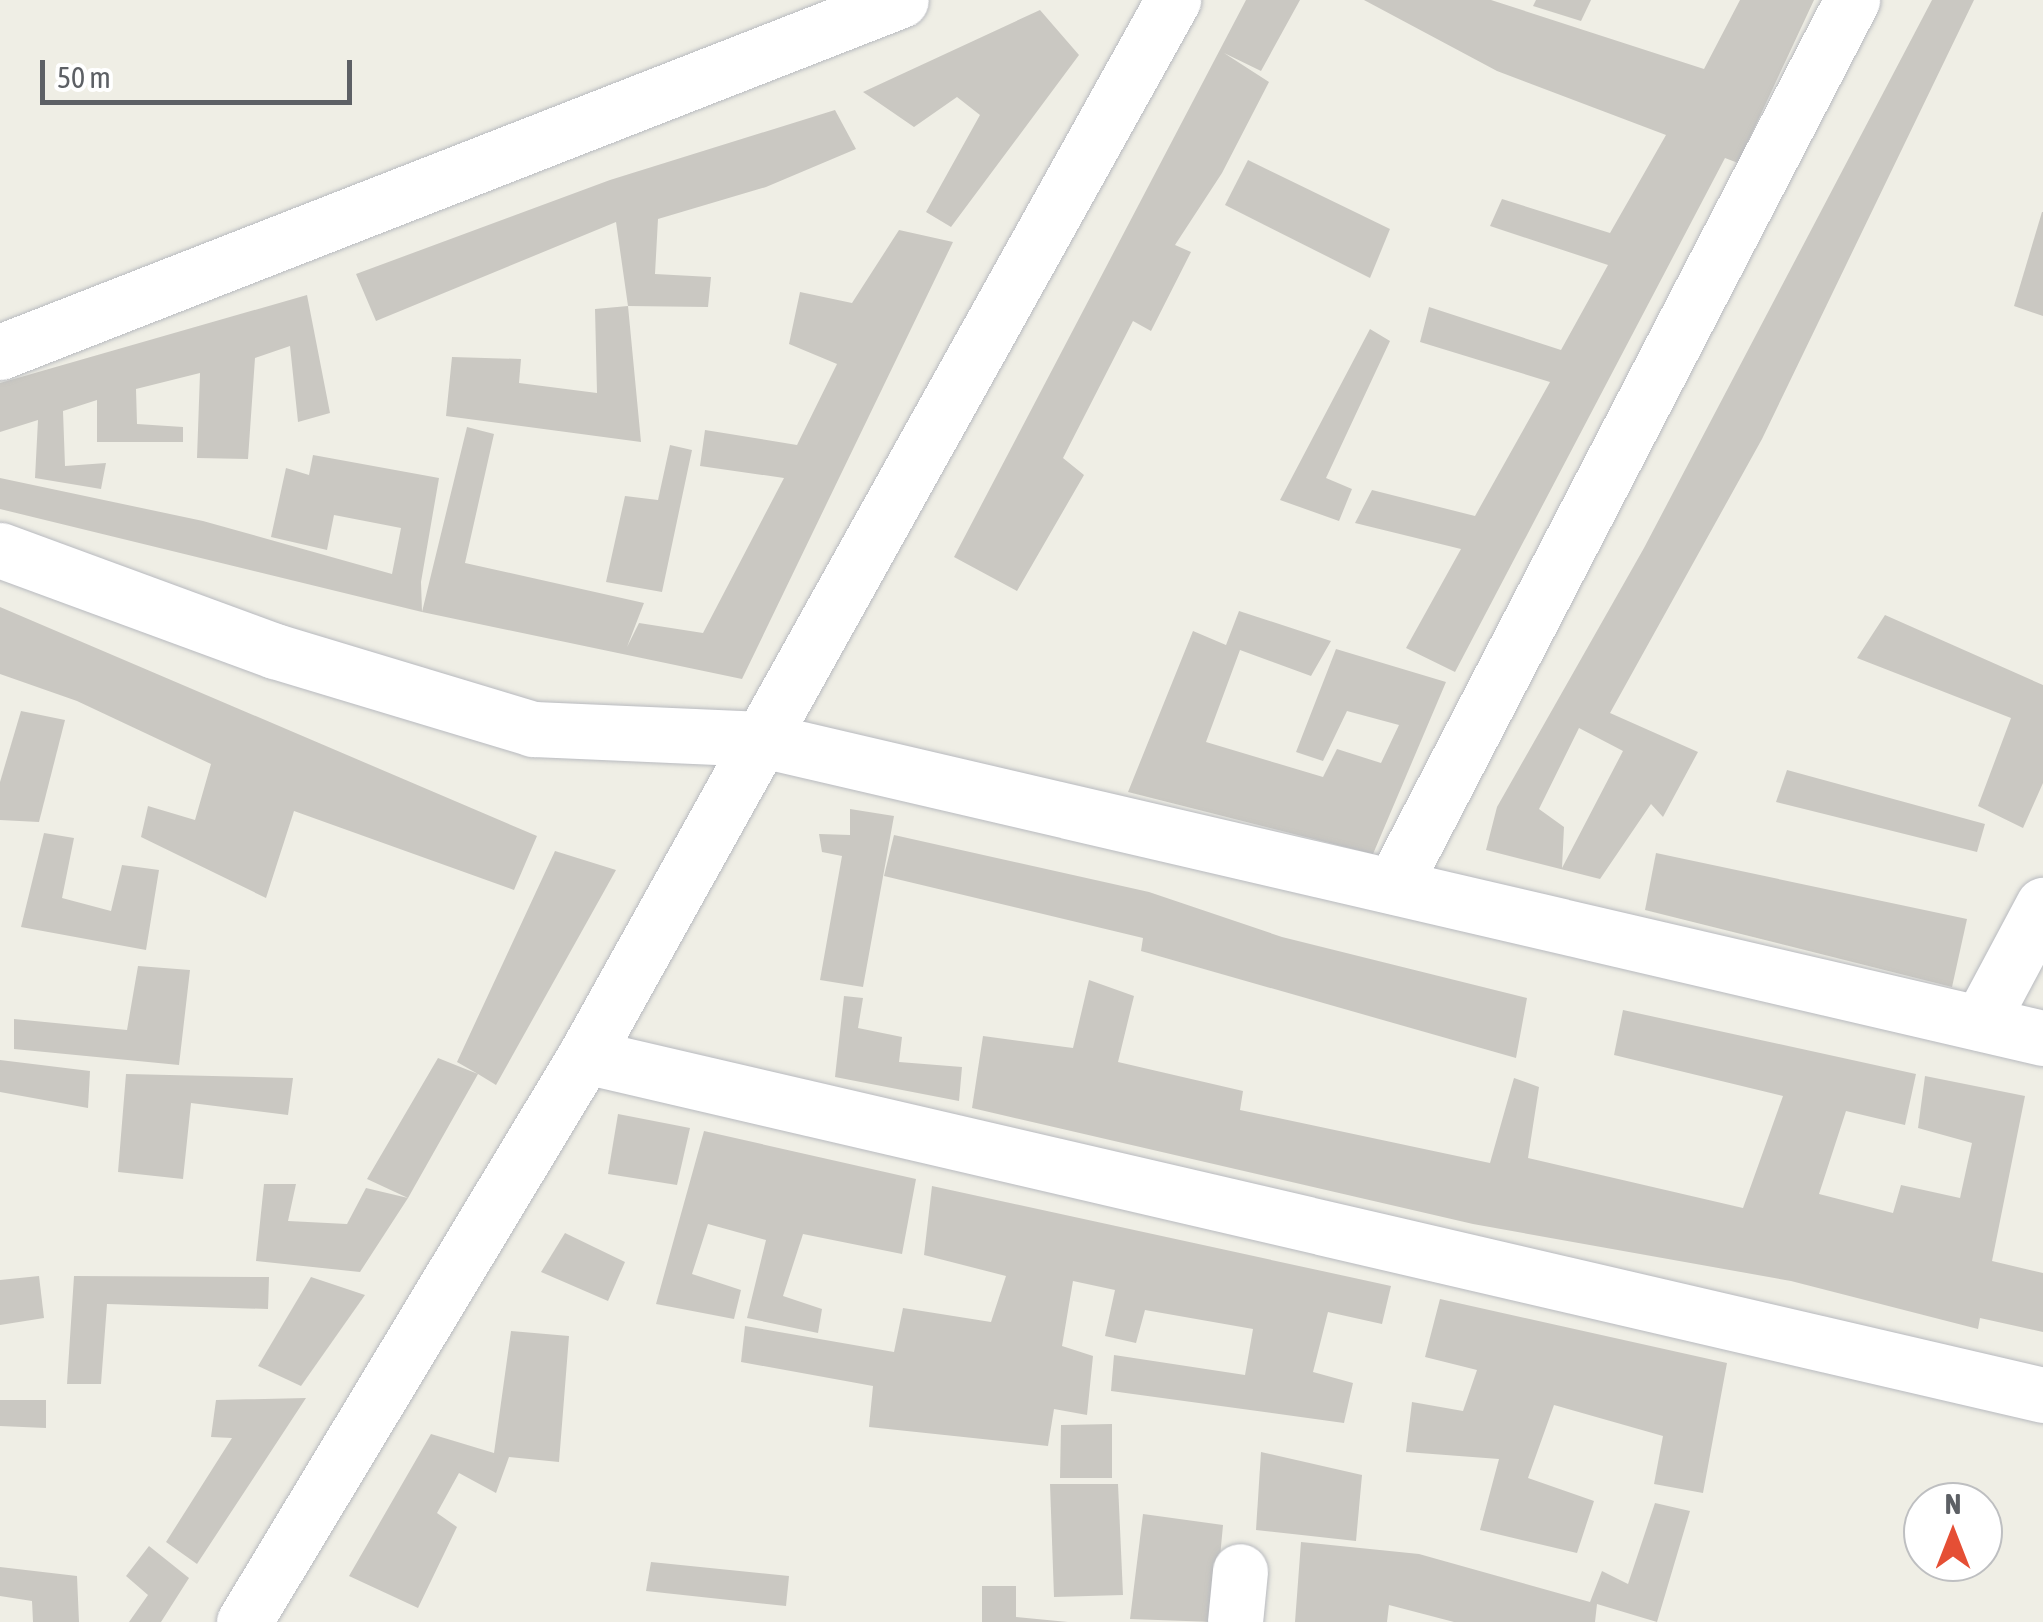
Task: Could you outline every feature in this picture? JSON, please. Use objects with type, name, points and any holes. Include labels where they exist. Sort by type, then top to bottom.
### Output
[{"type":"street","points":[[0,352],[901,0]]},
{"type":"street","points":[[244,1622],[585,1056],[758,739],[1173,0]]},
{"type":"street","points":[[1393,886],[1852,0]]},
{"type":"street","points":[[0,550],[274,651],[533,728],[758,739],[2043,1038]]},
{"type":"street","points":[[1980,1024],[2043,904]]},
{"type":"street","points":[[585,1056],[2043,1395]]},
{"type":"building","points":[[1246,0],[1300,0],[1261,71],[1224,53],[1269,82],[1222,173],[1175,245],[1191,252],[1151,331],[1133,321],[1063,458],[1084,475],[1017,591],[954,557]]},
{"type":"building","points":[[1364,0],[1491,0],[1704,69],[1740,0],[1814,0],[1738,163],[1725,158],[1455,672],[1406,648],[1461,549],[1355,523],[1372,490],[1475,516],[1550,382],[1420,342],[1429,307],[1561,350],[1608,265],[1490,226],[1502,199],[1610,233],[1666,135],[1497,71]]},
{"type":"building","points":[[1536,0],[1591,0],[1581,21],[1533,6]]},
{"type":"building","points":[[1932,0],[1974,0],[1762,439],[1610,713],[1698,752],[1663,817],[1651,804],[1600,879],[1486,850],[1497,807],[1644,548]],"holes":[[[1579,728],[1623,751],[1562,868],[1564,827],[1539,809]]]},
{"type":"building","points":[[1040,10],[1079,55],[951,227],[926,212],[980,115],[957,97],[914,127],[863,92]]},
{"type":"building","points":[[835,110],[856,149],[766,187],[658,219],[655,274],[711,277],[708,307],[628,306],[616,222],[376,321],[356,274],[610,180]]},
{"type":"building","points":[[1248,160],[1390,229],[1370,278],[1225,205]]},
{"type":"building","points":[[2043,212],[2043,316],[2014,306]]},
{"type":"building","points":[[899,230],[953,242],[742,679],[422,612],[467,427],[494,434],[465,563],[644,603],[627,647],[639,623],[703,633],[784,478],[700,466],[705,430],[797,445],[837,364],[789,344],[800,292],[852,303]]},
{"type":"building","points":[[307,295],[330,413],[298,422],[290,346],[255,358],[248,459],[197,458],[200,373],[136,389],[137,424],[183,427],[183,442],[97,442],[97,400],[63,411],[65,466],[106,463],[101,489],[35,478],[38,420],[0,432],[0,383]]},
{"type":"building","points":[[628,306],[641,442],[446,416],[452,357],[521,359],[519,383],[597,393],[595,309]]},
{"type":"building","points":[[1370,329],[1390,341],[1326,478],[1352,489],[1339,521],[1280,500]]},
{"type":"building","points":[[670,445],[692,450],[662,592],[606,582],[625,496],[658,500]]},
{"type":"building","points":[[313,455],[439,478],[421,582],[422,612],[0,509],[0,478],[203,521],[392,574],[401,528],[334,515],[327,550],[271,537],[286,468],[309,475]]},
{"type":"building","points":[[0,607],[537,836],[514,890],[294,811],[266,898],[141,837],[148,806],[195,820],[211,764],[77,701],[0,674]]},
{"type":"building","points":[[1239,611],[1331,641],[1311,676],[1240,650],[1206,742],[1323,777],[1337,749],[1381,763],[1399,725],[1347,711],[1323,761],[1296,752],[1336,649],[1446,682],[1373,854],[1128,792],[1193,631],[1226,645]]},
{"type":"building","points":[[1885,615],[2043,685],[2043,783],[2023,828],[1978,806],[2011,718],[1857,658]]},
{"type":"building","points":[[21,711],[65,720],[39,822],[0,820],[0,782]]},
{"type":"building","points":[[1787,770],[1985,824],[1977,852],[1776,802]]},
{"type":"building","points":[[850,809],[894,816],[863,987],[820,980],[842,856],[822,852],[819,834],[850,835]]},
{"type":"building","points":[[44,833],[74,838],[62,898],[111,911],[122,865],[159,870],[146,950],[21,927]]},
{"type":"building","points":[[894,835],[1149,892],[1282,937],[1527,998],[1516,1058],[1141,951],[1143,938],[884,876]]},
{"type":"building","points":[[555,851],[616,870],[496,1085],[457,1062]]},
{"type":"building","points":[[1656,853],[1967,919],[1952,987],[1645,910]]},
{"type":"building","points":[[138,966],[190,970],[179,1065],[14,1049],[14,1019],[127,1030]]},
{"type":"building","points":[[1089,980],[1134,996],[1118,1062],[1243,1091],[1240,1110],[1490,1163],[1514,1078],[1539,1087],[1528,1158],[1743,1208],[1783,1096],[1614,1055],[1623,1010],[1916,1074],[1905,1125],[1846,1111],[1819,1194],[1893,1213],[1901,1185],[1960,1198],[1972,1143],[1918,1128],[1925,1076],[2025,1096],[1992,1261],[2043,1273],[2043,1332],[1980,1318],[1978,1329],[1791,1281],[1473,1224],[972,1108],[983,1036],[1073,1048]]},
{"type":"building","points":[[844,996],[863,998],[858,1028],[902,1037],[899,1062],[962,1067],[959,1101],[835,1077]]},
{"type":"building","points":[[438,1058],[478,1074],[408,1198],[367,1179]]},
{"type":"building","points":[[0,1060],[90,1071],[88,1108],[0,1092]]},
{"type":"building","points":[[126,1074],[293,1078],[288,1115],[191,1103],[183,1179],[118,1172]]},
{"type":"building","points":[[618,1114],[690,1128],[677,1185],[608,1174]]},
{"type":"building","points":[[704,1131],[916,1179],[902,1254],[803,1234],[783,1296],[822,1309],[818,1333],[747,1318],[766,1240],[708,1224],[692,1274],[741,1290],[734,1319],[656,1304]]},
{"type":"building","points":[[264,1184],[296,1184],[288,1221],[347,1224],[366,1188],[408,1198],[360,1272],[256,1261]]},
{"type":"building","points":[[932,1186],[1391,1286],[1382,1324],[1328,1312],[1313,1372],[1353,1383],[1344,1423],[1111,1391],[1114,1355],[1245,1375],[1253,1329],[1145,1310],[1136,1343],[1105,1336],[1115,1290],[1073,1281],[1062,1346],[1093,1356],[1087,1415],[1054,1409],[1048,1446],[869,1427],[873,1386],[741,1362],[745,1326],[894,1352],[903,1308],[991,1322],[1006,1276],[924,1255]]},
{"type":"building","points":[[565,1233],[625,1262],[608,1301],[541,1272]]},
{"type":"building","points":[[39,1276],[44,1318],[0,1325],[0,1280]]},
{"type":"building","points":[[74,1276],[269,1277],[268,1309],[107,1304],[101,1384],[67,1384]]},
{"type":"building","points":[[311,1277],[365,1295],[301,1386],[258,1366]]},
{"type":"building","points":[[1440,1299],[1727,1363],[1703,1493],[1654,1484],[1663,1436],[1554,1405],[1528,1478],[1594,1501],[1577,1553],[1480,1530],[1499,1459],[1406,1452],[1412,1402],[1463,1411],[1477,1370],[1425,1357]]},
{"type":"building","points":[[511,1331],[569,1336],[559,1462],[509,1457],[496,1493],[459,1473],[437,1513],[457,1527],[418,1608],[349,1576],[431,1434],[494,1453]]},
{"type":"building","points":[[306,1398],[197,1564],[166,1542],[232,1438],[211,1437],[216,1400]]},
{"type":"building","points":[[0,1400],[46,1400],[46,1428],[0,1426]]},
{"type":"building","points":[[1112,1424],[1112,1478],[1060,1478],[1061,1425]]},
{"type":"building","points":[[1261,1452],[1362,1475],[1356,1541],[1256,1530]]},
{"type":"building","points":[[1050,1484],[1118,1484],[1123,1595],[1054,1597]]},
{"type":"building","points":[[1655,1503],[1690,1511],[1657,1622],[1597,1604],[1595,1622],[1454,1622],[1389,1605],[1387,1622],[1295,1622],[1301,1542],[1419,1554],[1590,1602],[1602,1571],[1628,1584]]},
{"type":"building","points":[[1143,1514],[1223,1525],[1214,1622],[1130,1619]]},
{"type":"building","points":[[149,1546],[189,1578],[161,1622],[129,1622],[148,1595],[126,1576]]},
{"type":"building","points":[[651,1562],[789,1576],[786,1606],[646,1591]]},
{"type":"building","points":[[0,1567],[77,1576],[79,1622],[33,1622],[32,1601],[0,1596]]},
{"type":"building","points":[[982,1586],[1016,1586],[1016,1617],[1068,1622],[982,1622]]}]
